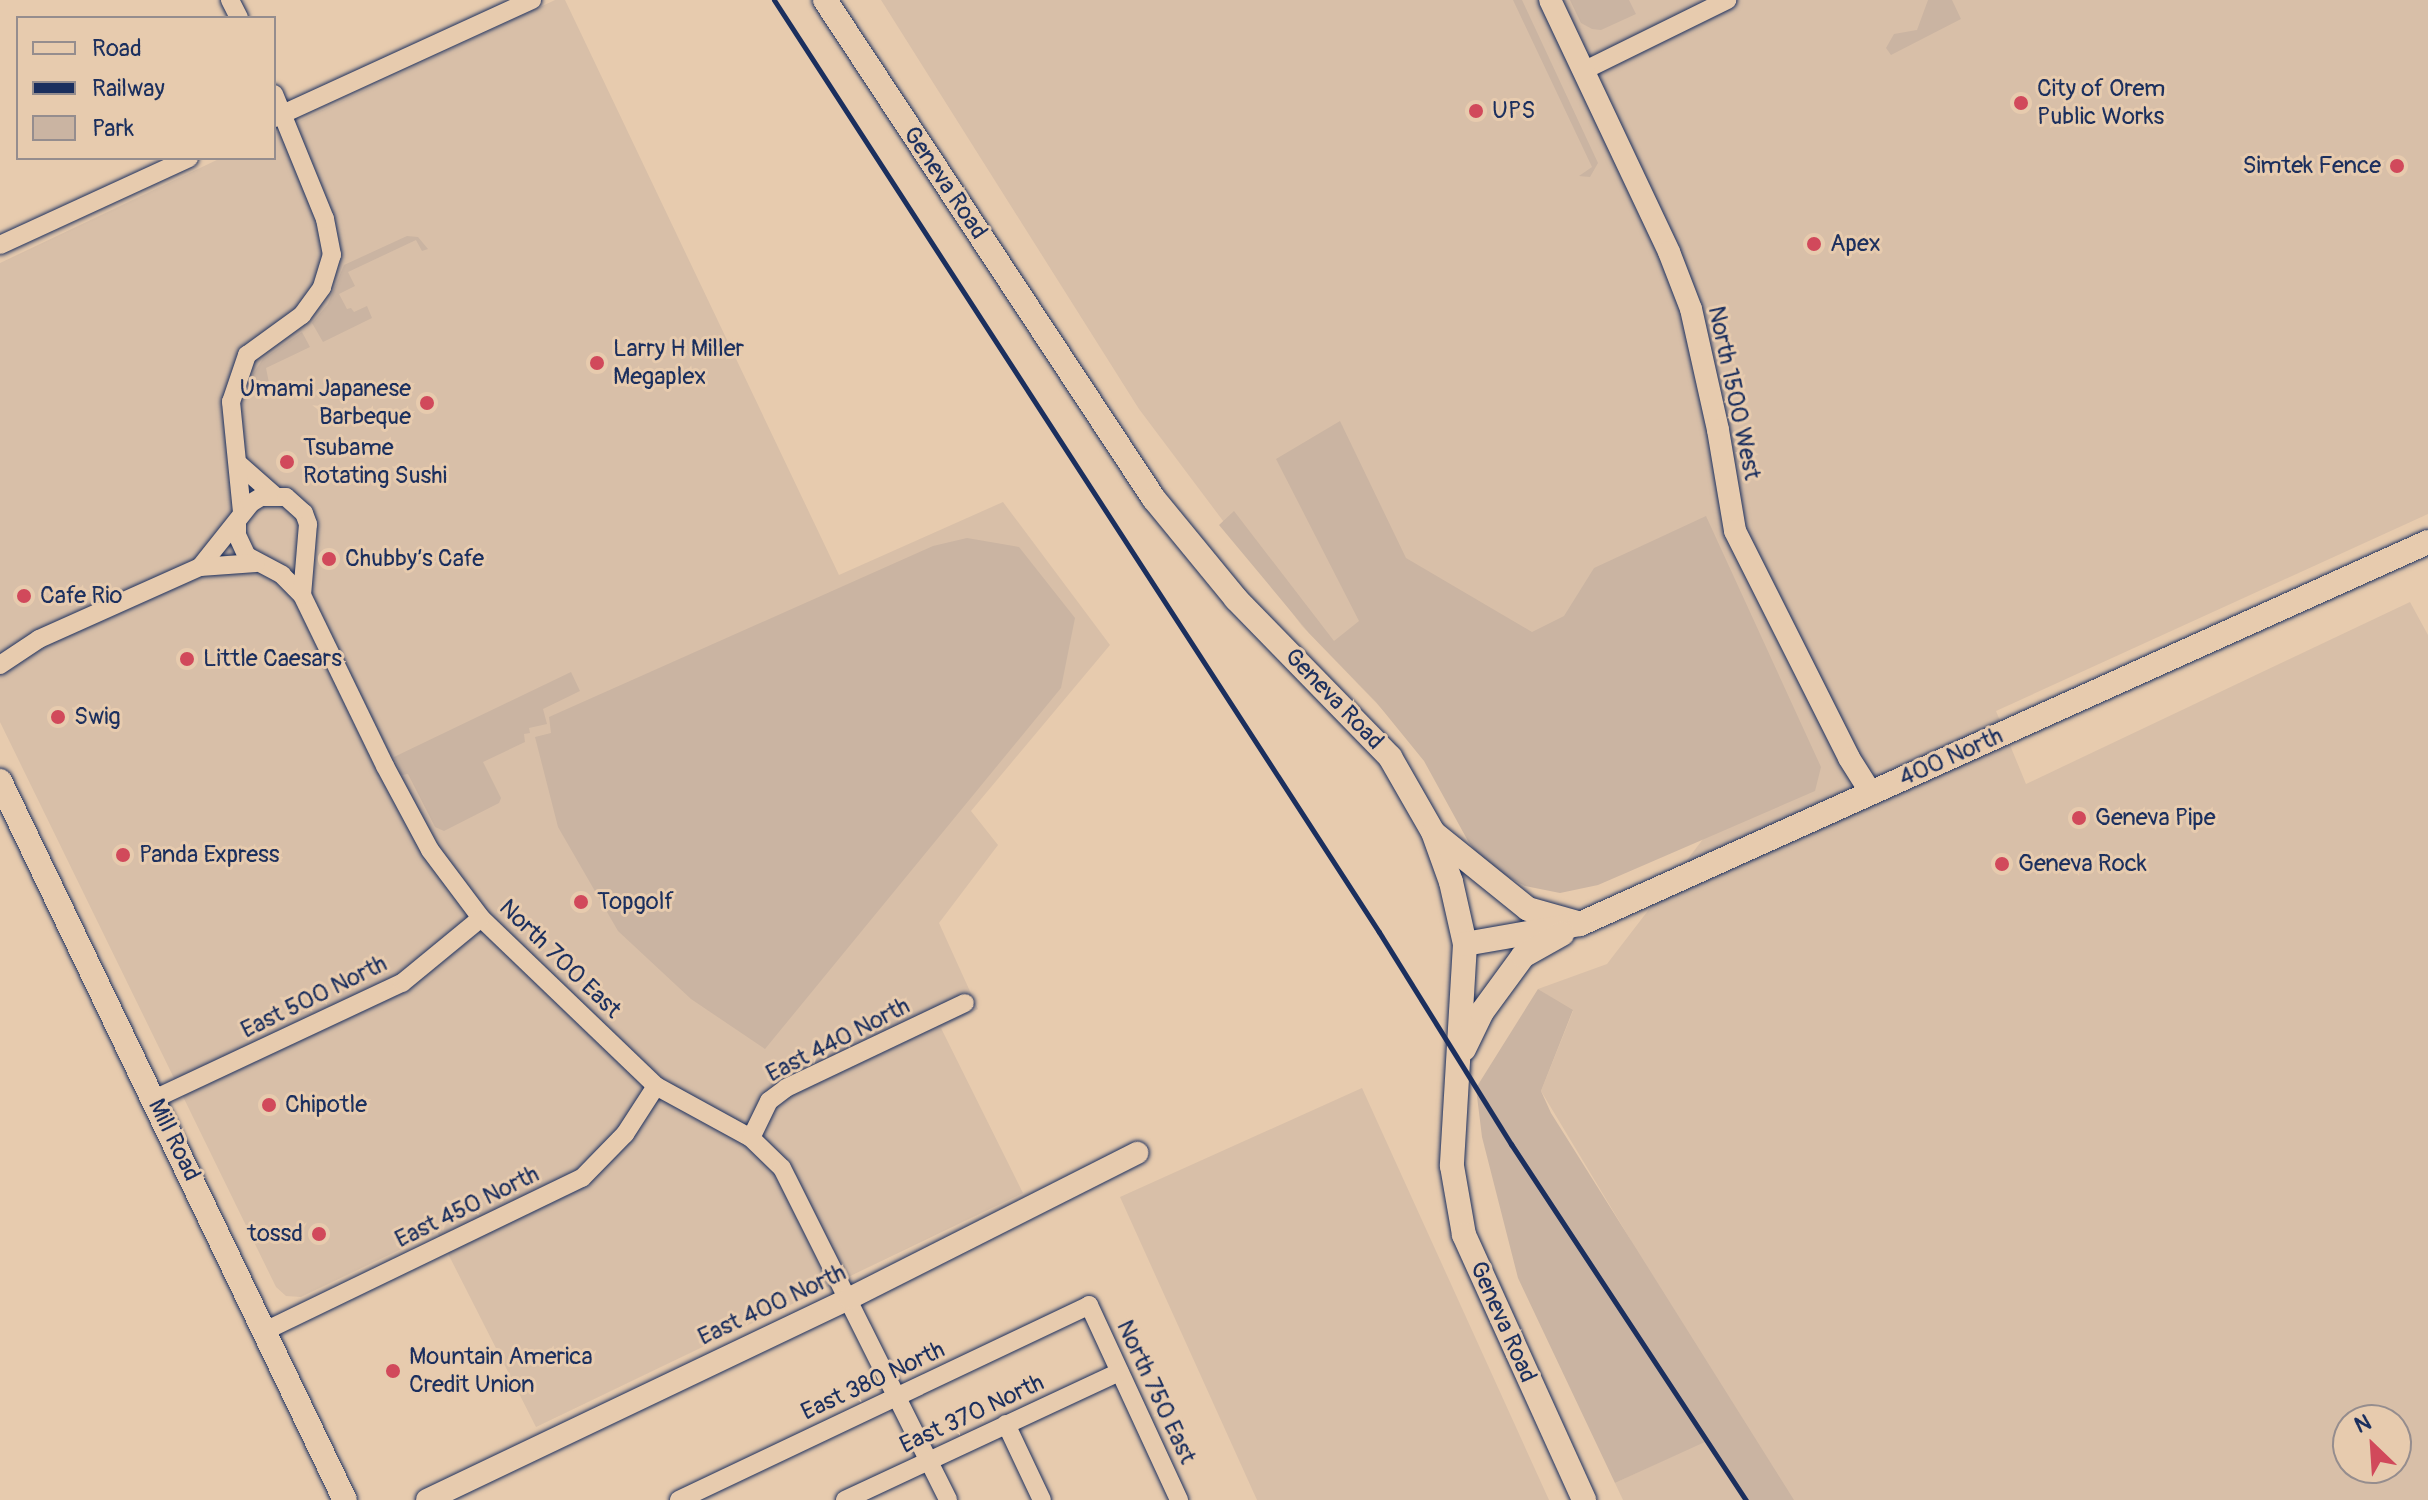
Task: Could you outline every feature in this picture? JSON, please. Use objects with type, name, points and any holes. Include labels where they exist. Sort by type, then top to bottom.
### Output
[{"type":"main road","name":"Geneva Road","points":[[825,0],[1154,499],[1236,599],[1390,757],[1433,832],[1451,882],[1465,944],[1452,1166],[1464,1235],[1584,1500]]},
{"type":"main road","name":"400 North","points":[[1465,944],[1580,924],[2428,542]]},
{"type":"main road","name":"Mill Road","points":[[0,781],[345,1500]]},
{"type":"main road","points":[[1433,832],[1528,909],[1580,924]]},
{"type":"main road","points":[[1459,1058],[1482,1012],[1523,956],[1580,924]]},
{"type":"street","points":[[302,595],[282,575],[261,565],[240,547],[236,474],[240,465],[231,402],[247,355],[302,315],[322,287],[332,255],[325,219],[279,116],[532,0]]},
{"type":"street","name":"North 1500 West","points":[[1550,0],[1669,252],[1691,309],[1718,430],[1735,531],[1849,758],[1871,793]]},
{"type":"street","points":[[1583,71],[1727,0]]},
{"type":"street","points":[[0,245],[185,160]]},
{"type":"street","points":[[240,465],[274,495]]},
{"type":"street","points":[[200,567],[240,517],[261,497],[286,497],[304,513],[308,536],[302,595]]},
{"type":"street","points":[[0,665],[39,639],[200,567],[278,567],[298,557],[308,536]]},
{"type":"street","name":"North 700 East","points":[[302,595],[380,756],[430,850],[481,918],[656,1086],[751,1138],[782,1168],[899,1395],[948,1500]]},
{"type":"street","name":"East 500 North","points":[[154,1099],[402,983],[481,918]]},
{"type":"street","name":"East 440 North","points":[[751,1138],[769,1101],[786,1088],[965,1003]]},
{"type":"street","name":"East 450 North","points":[[265,1331],[582,1178],[625,1134],[656,1086]]},
{"type":"street","name":"East 400 North","points":[[427,1500],[850,1298],[1137,1153]]},
{"type":"street","name":"East 380 North","points":[[679,1500],[1089,1305]]},
{"type":"street","name":"North 750 East","points":[[1089,1305],[1179,1500]]},
{"type":"street","name":"East 370 North","points":[[845,1500],[1120,1372]]},
{"type":"street","points":[[1006,1424],[1042,1500]]},
{"type":"shaded area","points":[[555,0],[565,0],[839,575],[1003,502],[1110,645],[971,811],[998,845],[939,923],[978,1009],[941,1028],[1023,1193],[536,1427],[437,1232],[301,1297],[286,1296],[276,1287],[0,722],[0,263],[217,160],[276,160],[276,132]]},
{"type":"shaded area","points":[[881,0],[2428,0],[2428,514],[1996,711],[2026,784],[2410,602],[2428,635],[2428,1500],[1623,1500],[1615,1483],[1707,1440],[1630,1239],[1541,1091],[1573,1011],[1538,989],[1607,964],[1740,791],[1409,737],[1302,626],[1139,409]]},
{"type":"shaded area","points":[[1362,1088],[1549,1500],[1257,1500],[1120,1197]]},
{"type":"green space","points":[[1513,0],[1522,0],[1598,163],[1590,177],[1579,176],[1592,167]]},
{"type":"green space","points":[[1570,0],[1629,0],[1636,14],[1601,30],[1592,29],[1581,23]]},
{"type":"green space","points":[[1928,0],[1952,0],[1961,19],[1891,55],[1886,48],[1894,34],[1917,30]]},
{"type":"green space","points":[[407,236],[418,237],[428,249],[422,251],[416,240],[348,272],[355,286],[339,294],[347,309],[351,308],[354,312],[367,306],[372,318],[323,342],[312,323],[328,304],[344,265]]},
{"type":"green space","points":[[302,332],[310,347],[266,368],[269,383],[258,386],[253,383],[253,374],[263,359]]},
{"type":"green space","points":[[1340,421],[1406,558],[1532,632],[1564,616],[1594,568],[1706,516],[1821,767],[1815,791],[1598,885],[1560,893],[1525,886],[1486,865],[1468,841],[1424,761],[1376,702],[1309,633],[1219,525],[1234,511],[1334,641],[1359,621],[1276,459]]},
{"type":"green space","name":"Topgolf","points":[[967,538],[1019,547],[1075,618],[1061,688],[765,1049],[691,999],[618,931],[558,827],[535,737],[551,733],[549,717],[933,546]]},
{"type":"green space","points":[[571,672],[580,691],[543,709],[547,724],[529,728],[530,733],[524,734],[525,742],[483,762],[501,798],[499,803],[444,831],[435,827],[408,774],[402,775],[394,757]]},
{"type":"green space","points":[[1538,989],[1573,1010],[1541,1091],[1551,1113],[1794,1500],[1746,1500],[1707,1441],[1615,1483],[1518,1278],[1482,1137],[1476,1088]]},
{"type":"railway","points":[[774,0],[1379,932],[1511,1144],[1746,1500]]},
{"type":"place","name":"City of Orem Public Works","points":[[2021,103]]},
{"type":"place","name":"UPS","points":[[1476,111]]},
{"type":"place","name":"Simtek Fence","points":[[2397,166]]},
{"type":"place","name":"Apex","points":[[1814,244]]},
{"type":"place","name":"Larry H Miller Megaplex","points":[[597,363]]},
{"type":"place","name":"Umami Japanese Barbeque","points":[[427,403]]},
{"type":"place","name":"Tsubame Rotating Sushi","points":[[287,462]]},
{"type":"place","name":"Chubby’s Cafe","points":[[329,559]]},
{"type":"place","name":"Cafe Rio","points":[[24,596]]},
{"type":"place","name":"Little Caesars","points":[[187,659]]},
{"type":"place","name":"Swig","points":[[58,717]]},
{"type":"place","name":"Geneva Pipe","points":[[2079,818]]},
{"type":"place","name":"Panda Express","points":[[123,855]]},
{"type":"place","name":"Geneva Rock","points":[[2002,864]]},
{"type":"place","name":"Topgolf","points":[[581,902]]},
{"type":"place","name":"Chipotle","points":[[269,1105]]},
{"type":"place","name":"tossd","points":[[319,1234]]},
{"type":"place","name":"Mountain America Credit Union","points":[[393,1371]]}]
